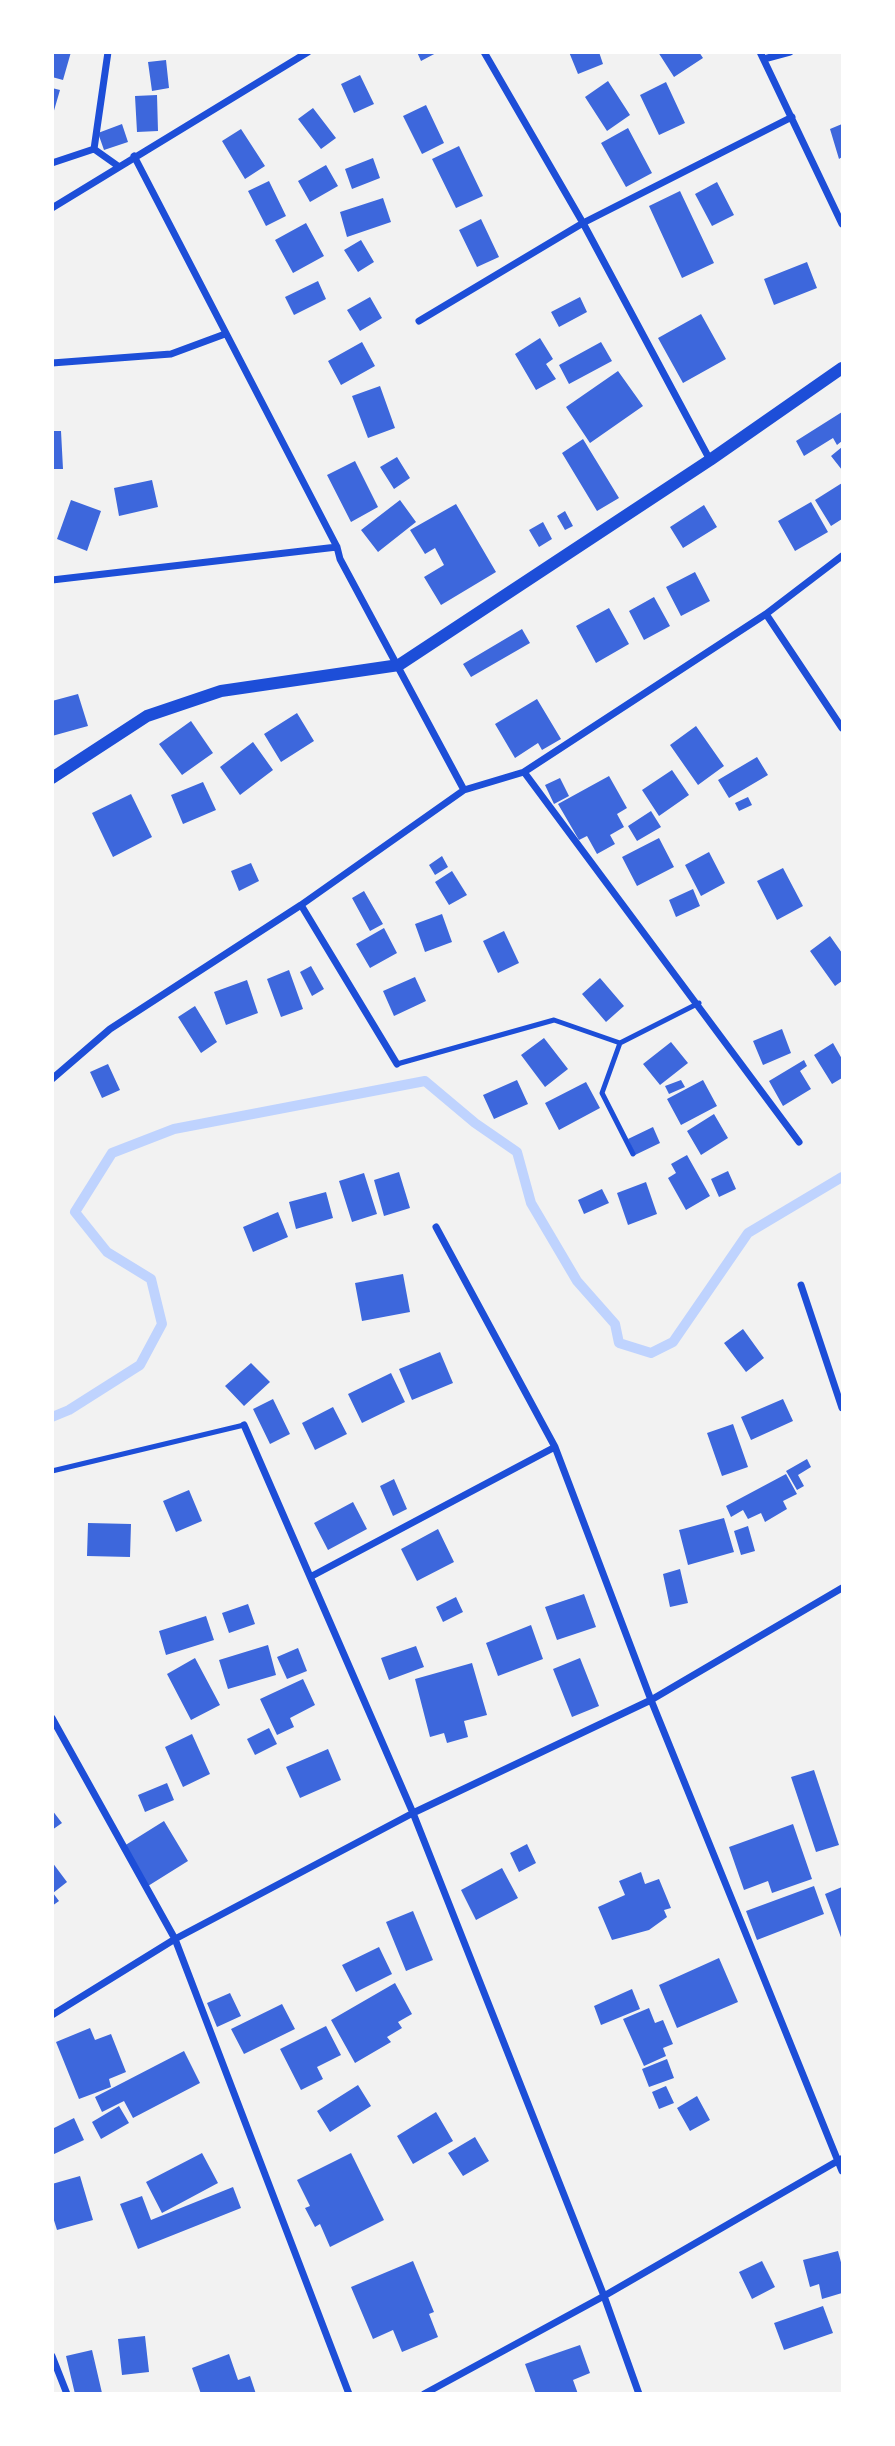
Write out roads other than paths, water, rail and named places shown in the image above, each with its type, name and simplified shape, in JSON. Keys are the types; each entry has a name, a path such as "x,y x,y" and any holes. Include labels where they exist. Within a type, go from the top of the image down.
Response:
{"street":[{"path":"93,149 108,52"},
{"path":"52,208 308,52"},
{"path":"484,52 583,223 710,460"},
{"path":"790,52 762,56 842,224"},
{"path":"419,321 583,223 792,117"},
{"path":"52,163 93,149"},
{"path":"93,149 118,166"},
{"path":"134,156 337,547 340,559 464,790"},
{"path":"52,363 171,354 225,334"},
{"path":"52,778 148,716 221,691 399,665 710,460 842,368"},
{"path":"52,580 337,547"},
{"path":"52,1079 110,1029 301,905 464,790 524,772 766,614 842,556"},
{"path":"766,614 842,728"},
{"path":"524,772 699,1003 799,1142"},
{"path":"301,905 397,1064"},
{"path":"436,1227 555,1447 650,1700 840,2159 842,2171"},
{"path":"801,1285 842,1408"},
{"path":"244,1425 413,1813 604,2296 639,2393"},
{"path":"312,1576 555,1447"},
{"path":"52,2015 175,1939 413,1813 650,1700 842,1588"},
{"path":"52,1718 175,1939 349,2393"},
{"path":"424,2393 604,2296 840,2159"},
{"path":"52,2356 67,2393"}],"lane":[{"path":"633,1154 602,1093 620,1043 699,1003"},
{"path":"397,1064 554,1020 620,1043"},
{"path":"52,1471 244,1425"}],"waterway":[{"path":"52,1417 69,1410 140,1365 162,1324 151,1279 107,1252 75,1212 112,1153 174,1129 425,1081 475,1123 517,1152 531,1203 577,1281 615,1324 619,1343 651,1353 673,1342 748,1233 842,1177"}]}
